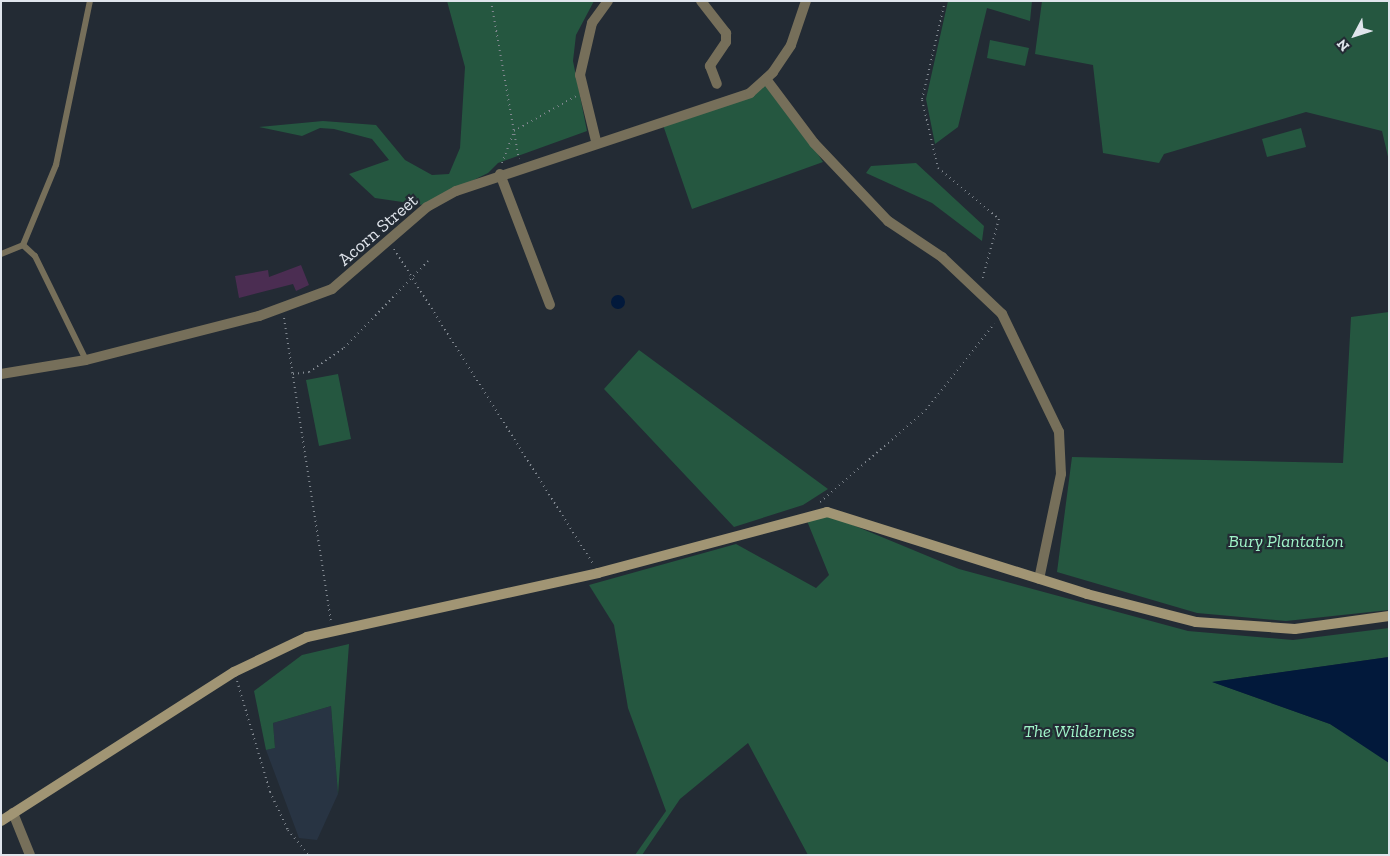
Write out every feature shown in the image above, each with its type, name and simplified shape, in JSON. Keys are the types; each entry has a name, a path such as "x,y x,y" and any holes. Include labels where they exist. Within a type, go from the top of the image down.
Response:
{"main road":[{"path":"1,821 234,672 268,653 333,629 431,612 598,573 826,512 856,518 898,536 1039,579 1196,622 1242,628 1295,629 1389,616"}],"street":[{"path":"596,141 584,91 583,49 592,23 608,1"},
{"path":"701,1 726,33 726,42 710,66 717,84"},
{"name":"Acorn Street","path":"1,374 86,360 283,309 332,289 389,243 427,207 520,166 596,141 713,108 750,93 766,79 791,45 806,1"},
{"path":"766,79 814,143 888,221 979,288 1002,314 1059,432 1061,474 1039,579"},
{"path":"502,173 550,305"},
{"path":"13,813 30,855"}],"lane":[{"path":"1,254 23,245 56,165 90,1"},
{"path":"23,245 34,256 86,360"}],"path":[{"path":"491,1 520,166"},
{"path":"946,1 922,100 938,168 999,219 979,288"},
{"path":"502,173 502,162 514,132 584,91"},
{"path":"389,243 412,276 598,573"},
{"path":"293,374 309,372 344,348 428,261"},
{"path":"283,309 333,629"},
{"path":"808,516 926,410 1002,314"},
{"path":"234,672 270,792 288,830 309,855"}],"shaded area":[{"path":"331,706 338,794 317,840 299,838 266,750 275,748 273,723"}],"green space":[{"path":"447,1 594,1 576,35 573,61 587,131 498,163 488,173 423,205 375,198 349,174 389,160 372,139 334,129 320,128 302,136 259,127 323,121 376,125 405,160 432,175 449,174 460,148 465,67"},
{"path":"948,1 1032,1 1030,21 987,8 958,127 935,144 926,99"},
{"path":"1042,1 1389,1 1389,161 1382,131 1306,112 1164,154 1159,163 1103,153 1093,65 1035,54"},
{"path":"990,40 1029,48 1025,66 987,58"},
{"path":"766,75 823,162 692,209 663,125 745,95"},
{"path":"1301,128 1306,147 1267,157 1262,139"},
{"path":"916,163 984,226 982,241 932,203 866,173 871,166"},
{"name":"Bury Plantation","path":"1389,312 1389,610 1286,621 1197,613 1057,572 1072,457 1343,463 1351,317"},
{"path":"639,350 828,489 803,505 734,527 604,389"},
{"path":"338,374 351,439 319,446 306,380"},
{"name":"The Wilderness","path":"805,516 831,516 959,569 1188,631 1293,640 1389,628 1389,657 1213,682 1330,724 1383,756 1389,763 1389,855 808,855 748,743 680,799 642,855 635,855 666,811 628,708 614,625 589,585 736,544 816,588 829,575"},
{"path":"349,644 338,794 331,706 273,723 275,748 266,750 254,691 302,655"}],"water":[{"path":"618,295 623,297 625,302 623,307 618,309 613,307 611,302 613,297"},
{"path":"1389,657 1389,763 1330,724 1212,682"}],"building":[{"path":"301,265 309,285 296,291 293,284 239,298 235,276 268,270 269,277"}]}
